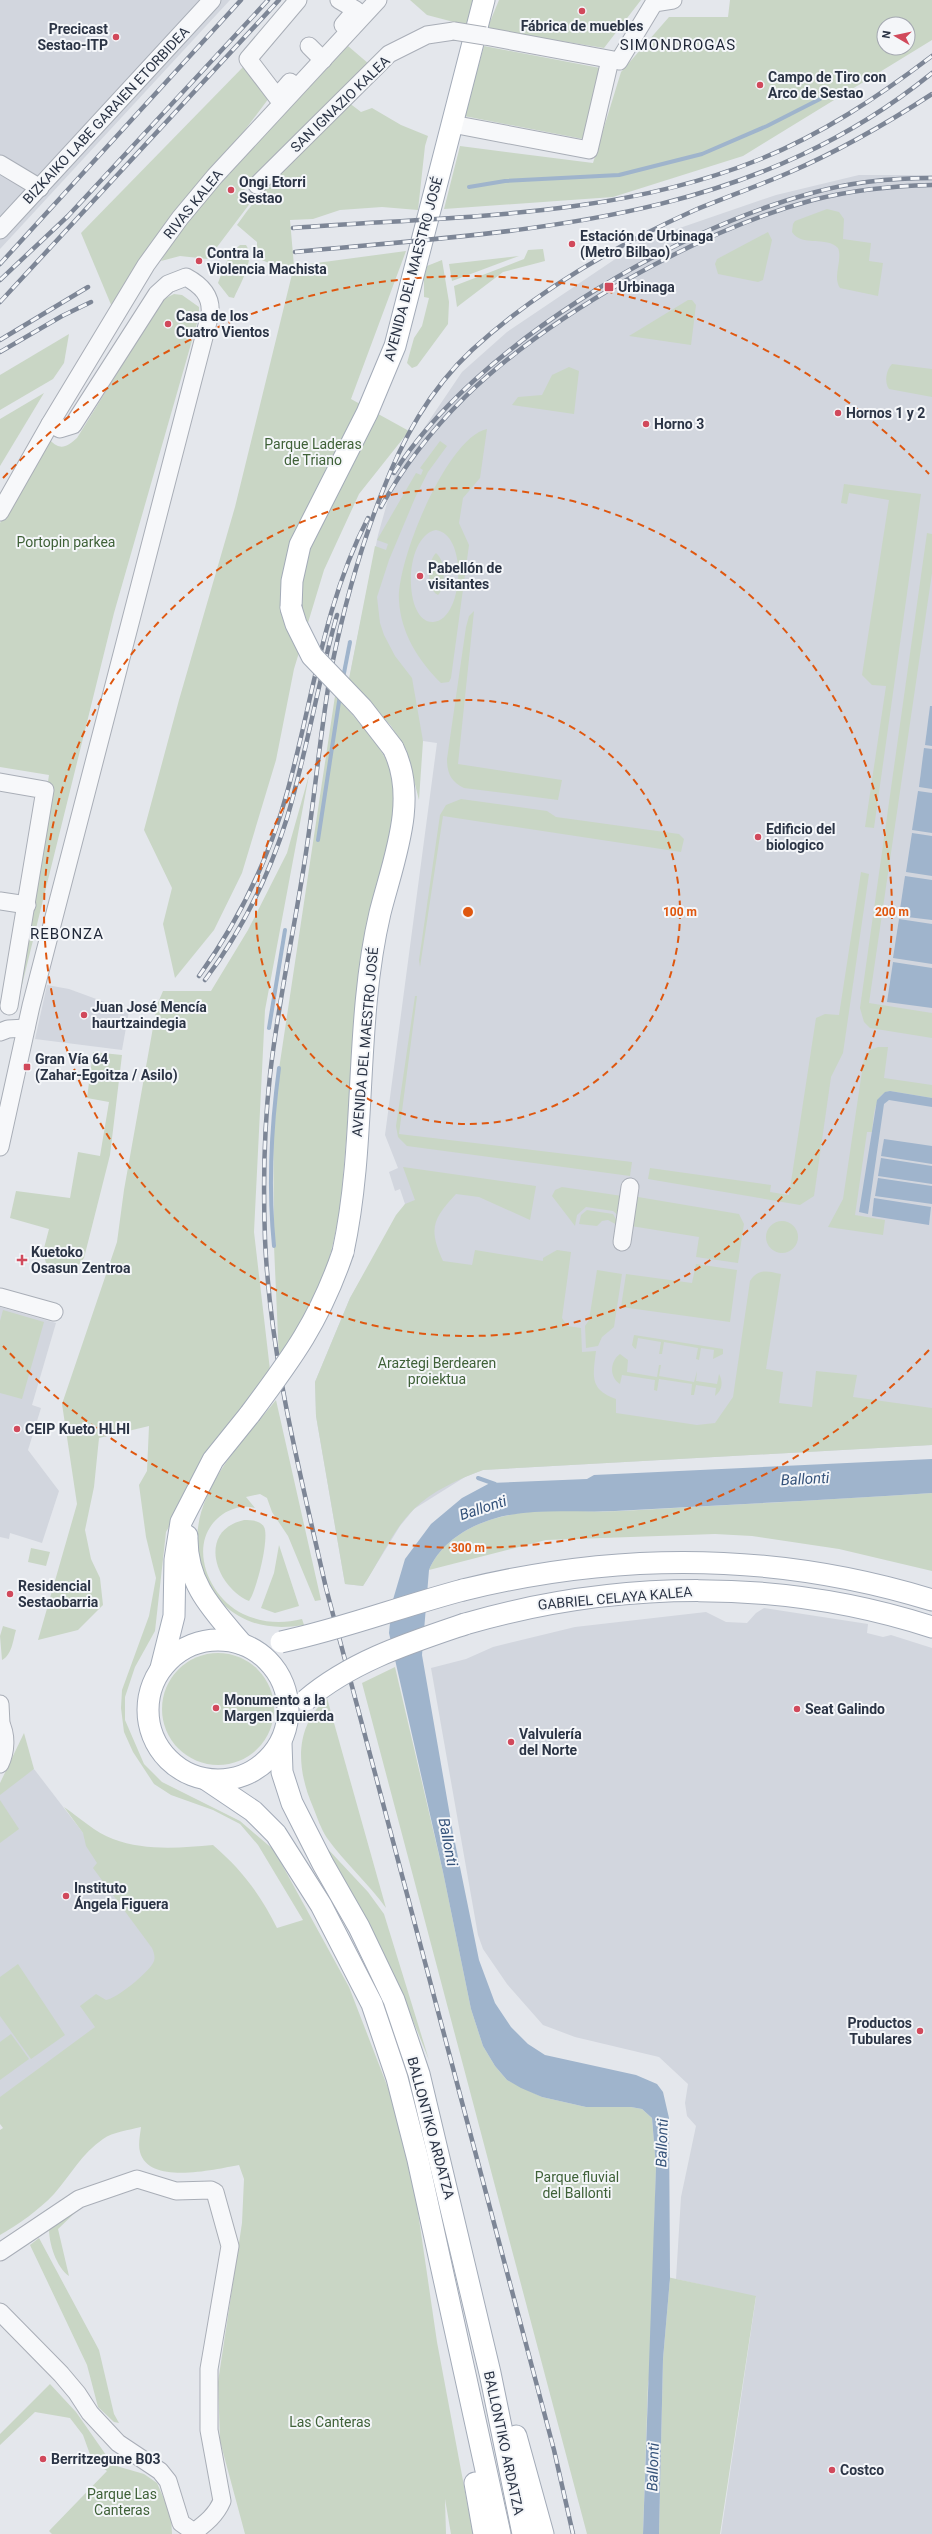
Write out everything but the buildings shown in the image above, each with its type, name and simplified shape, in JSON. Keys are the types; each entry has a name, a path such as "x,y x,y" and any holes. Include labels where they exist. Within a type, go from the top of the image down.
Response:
{"main road":[{"name":"AVENIDA DEL MAESTRO JOSÉ","path":"161,1669 174,1616 175,1560 181,1522 191,1498 213,1460 250,1414 306,1336 332,1284 343,1252 352,1198 364,1027 371,960 401,825 404,799 404,780 400,760 393,748 362,708 312,656 296,624 291,608 292,581 300,545 364,420 395,346 466,64 486,6"},
{"path":"191,1498 187,1551 194,1582 210,1606 247,1646 271,1664 278,1673 286,1690 289,1708 284,1734 267,1761 250,1774 229,1780 207,1780 190,1775 174,1766 162,1753 153,1738 148,1720 148,1703 152,1685 161,1669 177,1653 197,1643 220,1640 247,1646 281,1642 336,1630 411,1604 463,1590 568,1569 620,1564 698,1561 805,1570 867,1582 932,1600"},
{"name":"GABRIEL CELAYA KALEA","path":"284,1734 306,1700 338,1675 372,1658 465,1624 539,1604 632,1593 722,1590 814,1599 863,1608 932,1627"},
{"name":"BALLONTIKO ARDATZA","path":"284,1734 282,1772 292,1803 375,1960 394,2000 419,2074 490,2373 523,2534"},
{"name":"BALLONTIKO ARDATZA","path":"207,1780 253,1811 276,1834 321,1905 372,2004 397,2078 418,2160 500,2534"},
{"path":"462,2365 469,2446 484,2534"},
{"path":"490,2373 504,2393 544,2534"}],"street":[{"name":"BIZKAIKO LABE GARAIEN ETORBIDEA","path":"0,230 212,0"},
{"path":"298,0 248,59 277,97 356,10 339,0"},
{"path":"452,124 589,150 615,61 654,3 673,0"},
{"name":"RIVAS KALEA","path":"0,512 50,424 146,265 180,218 316,53 375,5"},
{"name":"SAN IGNAZIO KALEA","path":"257,185 389,54 427,35 454,31 615,61"},
{"path":"0,164 40,188"},
{"path":"0,1147 26,1028 210,314 211,304 208,296 192,280 168,284 157,294 73,425 60,429 50,424"},
{"path":"0,782 45,790 9,1006"},
{"path":"0,901 27,905"},
{"path":"0,1032 8,1029 26,1028"},
{"path":"622,1242 630,1187"},
{"path":"0,1297 54,1312"},
{"path":"0,1704 1,1723 5,1738 4,1757 0,1764"},
{"path":"0,2312 61,2374 90,2413 118,2443 160,2471 168,2481 181,2523 192,2533 207,2523 219,2509 222,2501 209,2430 209,2369 230,2246 215,2192 211,2190 176,2191 137,2179 80,2199 6,2248"}],"shaded area":[{"path":"0,0 230,0 0,249"},
{"path":"859,175 932,175 932,1445 483,1470 465,1477 414,1509 400,1526 363,1586 345,1584 316,1416 315,1382 350,1298 405,1204 400,1189 395,1191 389,1172 398,1168 385,1135 437,743 423,741 415,725 400,712 349,679 378,535 397,468 462,372 507,332 642,241 776,195"},
{"name":"Juan José Mencía haurtzaindegia","path":"47,985 69,989 129,1011 122,1050 35,1039"},
{"name":"CEIP Kueto HLHI","path":"0,1307 56,1323 32,1405 41,1408 28,1450 59,1491 42,1543 10,1533 9,1539 0,1537"},
{"path":"764,1608 868,1624 867,1633 883,1637 891,1635 932,1648 932,2534 721,2534 756,2297 676,2279 681,2197 696,2126 687,2116 685,2103 688,2084 659,2057 575,2037 543,2025 507,1984 483,1949 478,1935 431,1668 466,1659 493,1647 575,1627 706,1612 726,1622 747,1623 756,1613"},
{"name":"Instituto Ángela Figuera","path":"34,1769 179,1958 0,2106 0,1792"}],"green space":[{"path":"410,0 476,0 469,26 427,15"},
{"path":"499,0 641,0 604,48 487,29"},
{"path":"730,0 932,0 932,40 916,50 916,16 876,16 876,56 906,56 743,156 613,197 444,209 460,146 593,163 621,72 669,17 728,17"},
{"path":"348,46 369,64 240,194 251,202 208,259 180,256 161,261 187,218"},
{"path":"484,46 600,68 583,139 464,116"},
{"path":"245,65 269,98 112,307 81,233"},
{"path":"348,102 361,112 372,108 401,125 428,136 425,146 418,210 382,207 340,210 313,219 290,220 294,266 276,266 257,258 257,242 237,225 275,177 292,159 332,123"},
{"path":"827,209 839,212 844,219 843,239 871,243 869,261 883,263 878,296 840,288 837,279 839,258 838,248 833,244 801,239 796,237 792,232 795,221"},
{"path":"768,232 772,240 763,280 758,282 718,274 715,264 717,259"},
{"path":"240,245 246,245 249,251 249,257 246,272 234,298 229,297 218,283 229,258"},
{"path":"543,249 545,261 503,272 457,307 454,286 524,259 528,250"},
{"name":"Parque Laderas de Triano","path":"406,251 351,399 409,431 359,494 324,570 294,669 276,760 242,873 214,930 175,978 163,924 172,888 144,830 179,700 235,507 294,266"},
{"path":"519,256 452,281 449,264"},
{"path":"442,260 449,302 448,324 417,366 412,368 407,363 414,338 422,326 429,298 424,297 424,277 427,266"},
{"name":"Portopin parkea","path":"174,294 182,295 199,307 199,316 114,613 21,989 17,987 49,775 0,767 0,523 50,440 60,447 70,444 77,438 160,304 166,298"},
{"path":"688,300 692,300 696,305 691,345 629,336"},
{"path":"69,334 64,363 53,379 0,410 0,375"},
{"path":"892,364 932,369 932,397 889,389 887,386 886,376 888,369"},
{"path":"569,367 579,371 574,414 512,405 518,397 542,395 552,375"},
{"path":"44,393 0,466 0,419"},
{"path":"487,429 480,478 463,498 459,523 469,545 451,678 449,682 441,683 425,665 407,635 400,613 400,583 415,532 427,503 456,454 472,437","holes":["436,530 447,535 454,546 457,561 458,578 456,594 451,608 443,618 433,622 423,619 416,609 412,595 411,579 413,562 417,547 425,536"]},
{"path":"440,441 447,446 428,472 415,498 389,560 377,597 380,623 384,635 395,656 412,678 423,741 419,800 406,749 391,726 349,679 375,546 386,550 388,544 377,540 416,473 421,475 423,470 420,468"},
{"path":"844,484 921,494 874,828 865,827 886,686 872,685 862,675 889,500 849,493 847,504 841,503"},
{"path":"927,533 932,534 932,573 869,1003 932,1013 932,1038 870,1028 864,1022 860,1008"},
{"path":"436,553 442,562 444,574 441,591 438,595 431,587 429,575 431,562"},
{"path":"474,611 458,764 562,780 558,800 464,788 453,780 449,773 447,759 466,627 469,616"},
{"path":"335,696 372,736 396,776 395,821 357,1005 341,1202 335,1236 326,1269 317,1293 306,1316 279,1359 274,1246 273,1109"},
{"name":"Las Canteras","path":"309,775 265,1010 254,1232 270,1370 226,1428 166,1532 155,1631 135,1667 125,1697 125,1720 144,1764 162,1782 240,1821 274,1850 349,1987 407,2137 437,2342 473,2534 451,2534 445,2499 446,2534 245,2534 220,2441 218,2382 242,2223 244,2179 239,2165 200,2172 184,2173 156,2169 146,2162 140,2152 139,2143 141,2127 116,2133 103,2139 89,2151 60,2187 42,2206 0,2235 0,2130 3,2128 0,2124 0,2097 95,2027 80,2006 96,1994 106,2000 111,1999 145,1973 153,1963 154,1959 152,1948 93,1868 97,1863 86,1846 83,1833 64,1807 100,1833 125,1843 163,1848 213,1845 242,1873 250,1883 264,1904 277,1928 303,1920 258,1845 240,1824 213,1810 171,1795 154,1784 133,1752 124,1732 121,1708 122,1690 149,1616 156,1578 146,1537 139,1485 147,1471 149,1426 99,1438 94,1487 85,1530 91,1559 100,1578 103,1605 78,1630 38,1640 77,1504 62,1404 117,1242 124,1190 157,1005 163,991 211,991 248,930 287,853"},
{"path":"461,799 547,811 556,817 679,834 684,839 681,852 443,816 420,967 419,960 440,815 446,805"},
{"path":"861,872 869,874 843,1053 831,1077 814,1196 800,1205 648,1179 650,1168 771,1185 770,1192 789,1195 816,1018 825,1014 839,1015"},
{"path":"415,996 417,996 399,1134 632,1162 630,1176 407,1146 398,1137 396,1126"},
{"path":"878,1047 888,1047 884,1078 932,1085 932,1098 890,1091 884,1093 880,1097 875,1107 872,1132 867,1132 855,1215 885,1220 883,1235 828,1227 843,1199 864,1058 870,1050"},
{"path":"93,1052 122,1055 110,1155 84,1258 77,1267 46,1263 43,1252 49,1229 10,1218 16,1191 70,1198 78,1152 100,1156 109,1102 87,1098"},
{"name":"Araztegi Berdearen proiektua","path":"403,1167 536,1186 530,1220 479,1197 456,1194 442,1210 435,1224 434,1232 438,1250 443,1261 472,1265 475,1250 543,1261 543,1258 557,1250 571,1252 562,1318 567,1326 581,1328 582,1352 596,1351 594,1368 595,1381 601,1391 616,1399 616,1413 697,1425 715,1423 733,1397 750,1281 756,1274 768,1271 781,1274 766,1369 783,1372 779,1403 812,1407 816,1371 857,1375 853,1397 932,1408 932,1445 483,1470 446,1486 421,1503 399,1526 363,1586 345,1584 316,1416 315,1382 350,1298 396,1215 405,1204 415,1200"},
{"path":"562,1187 622,1196 619,1216 613,1211 586,1207 577,1215 575,1226 552,1196 555,1190"},
{"path":"638,1197 739,1214 744,1224 738,1263 696,1257 699,1237 631,1226 635,1200"},
{"path":"587,1210 613,1214 618,1223 617,1225 608,1220 602,1221 597,1226 579,1224 581,1215"},
{"path":"779,1221 785,1221 795,1228 798,1237 797,1243 791,1250 785,1253 779,1253 769,1246 766,1240 766,1234 773,1224"},
{"path":"696,1264 737,1270 730,1322 621,1307 626,1274 692,1283"},
{"path":"597,1270 622,1274 614,1327 602,1337 598,1346 586,1348 585,1326 589,1320"},
{"path":"3,1310 44,1322 22,1399 0,1393 0,1321"},
{"path":"634,1335 723,1349 723,1354 713,1359 714,1350 701,1348 699,1360 696,1359 698,1348 664,1342 662,1354 659,1354 661,1342 638,1338 636,1349 632,1345"},
{"path":"620,1354 628,1360 627,1372 657,1377 659,1365 661,1365 659,1376 694,1382 697,1371 696,1381 717,1384 719,1374 722,1382 720,1391 715,1396 716,1388 696,1385 694,1395 691,1395 692,1384 659,1379 657,1391 654,1390 655,1380 622,1375 620,1384 616,1381 612,1369 614,1361"},
{"path":"276,1400 321,1600 315,1601 288,1536 272,1512 267,1498 260,1494 246,1497 255,1508 242,1507 231,1510 223,1514 211,1525 205,1538 203,1553 205,1567 211,1582 219,1595 230,1606 250,1617 265,1621 287,1622 302,1619 304,1625 282,1627 260,1625 251,1622 232,1611 218,1599 211,1590 203,1574 199,1562 197,1538 200,1516 208,1494 219,1474 232,1454"},
{"path":"932,1493 932,1571 839,1549 752,1536 715,1534 546,1540 429,1570 440,1552 455,1538 483,1522 509,1515 540,1511 621,1511"},
{"path":"244,1520 260,1523 264,1527 265,1533 264,1553 255,1587 249,1601 237,1594 228,1584 220,1572 216,1559 216,1547 220,1535 229,1526"},
{"path":"279,1545 299,1606 275,1613 261,1608 274,1573"},
{"path":"31,1548 50,1552 46,1566 28,1562"},
{"path":"3,1626 16,1630 10,1651 2,1660 0,1636"},
{"path":"218,1653 229,1654 239,1658 249,1663 257,1670 264,1678 269,1688 273,1698 273,1720 269,1730 264,1740 257,1748 249,1755 239,1760 229,1764 218,1765 207,1764 197,1760 187,1755 179,1748 172,1740 167,1730 163,1720 162,1709 163,1698 167,1688 172,1678 179,1670 187,1663 197,1658 207,1654"},
{"name":"Parque fluvial del Ballonti","path":"395,1667 443,1872 471,2009 483,2046 495,2066 507,2080 542,2097 586,2107 631,2107 642,2109 652,2118 656,2167 653,2274 756,2296 720,2534 659,2534 663,2359 670,2278 648,2384 643,2534 587,2534 362,1683"},
{"path":"327,1698 386,1908 327,1838 319,1823 304,1779 301,1764 303,1736 308,1722"},
{"path":"24,1733 34,1769 0,1795 0,1783"},
{"path":"0,1800 19,1829 0,1843"},
{"path":"325,1846 368,1892 384,1914 429,2060 382,1951 355,1898"},
{"path":"18,1964 65,2035 31,2059 0,2016 0,1977"},
{"path":"11,2034 29,2059 0,2080 0,2042"},
{"path":"84,2204 58,2229 69,2276 60,2267 54,2254 50,2241 49,2229"},
{"path":"39,2238 99,2350 114,2414 119,2423 114,2422 98,2407 87,2365 30,2245"},
{"name":"Parque Las Canteras","path":"50,2384 76,2412 113,2465 144,2474 157,2483 171,2515 172,2534 52,2534 49,2531 107,2471 92,2460 83,2435 70,2418 35,2412 0,2445 0,2434"}],"water":[{"path":"930,706 932,706 932,746 925,745"},
{"path":"924,748 932,749 932,789 919,787"},
{"path":"918,791 932,793 932,833 912,830"},
{"path":"912,833 932,836 932,876 906,872"},
{"path":"905,876 932,880 932,920 899,916"},
{"path":"899,919 932,924 932,964 893,958"},
{"path":"893,962 932,968 932,1008 887,1002"},
{"path":"890,1091 932,1098 932,1107 889,1100 884,1104 868,1214 859,1212 877,1100 885,1092"},
{"path":"884,1139 932,1146 932,1164 881,1156"},
{"path":"881,1158 932,1166 932,1184 878,1176"},
{"path":"878,1178 932,1186 932,1204 875,1196"},
{"path":"874,1198 931,1207 929,1225 872,1216"},
{"name":"Ballonti","path":"932,1459 932,1493 615,1511 554,1511 508,1515 483,1522 455,1538 440,1552 429,1570 422,1655 453,1833 479,1960 495,2003 511,2027 528,2044 545,2055 636,2075 657,2084 663,2092 669,2118 670,2278 663,2359 659,2534 643,2534 656,2167 652,2118 642,2109 631,2107 586,2107 542,2097 507,2080 495,2066 483,2046 471,2009 443,1872 389,1633 392,1603 405,1559 431,1524 462,1498 490,1483 587,1479 594,1475"}],"waterway":[{"path":"469,187 505,181 619,175 702,154 767,126 820,99"},
{"path":"343,678 350,642"},
{"path":"318,840 340,695"},
{"path":"269,1028 285,930"},
{"path":"274,1246 271,1201 271,1157 279,1068"},
{"path":"478,1478 495,1484"}],"railway":[{"path":"0,264 241,0"},
{"path":"0,280 68,216 268,0"},
{"path":"0,302 279,0"},
{"path":"293,228 528,212 645,194 702,179 758,160 827,127 891,86 932,56"},
{"path":"295,252 464,236 547,226 629,211 708,191 786,162 860,123 932,73"},
{"path":"573,2534 554,2450 326,1588 288,1415 273,1327 268,1283 264,1218 266,1116 277,1021 305,859 327,694 341,625 352,581 381,495 408,435 430,399 457,365 497,328 523,308 578,271 636,238 695,210 788,173 826,156 880,126 932,94"},
{"path":"394,473 429,426 473,381 524,339 580,300 638,265 698,235 757,211 812,193 872,181 932,178"},
{"path":"381,507 419,449 441,422 465,397 499,366 539,336 582,307 628,279 675,254 723,232 769,214 813,200 872,189 932,185"},
{"path":"0,340 88,287"},
{"path":"0,352 62,316 91,302"},
{"path":"199,976 228,932 240,910 263,863 272,839 288,789 321,651 340,583 368,518"},
{"path":"205,980 230,943 253,903 280,840 301,767 337,615"}],"place":[{"name":"Fábrica de muebles","path":"582,11"},
{"name":"Precicast Sestao-ITP","path":"116,37"},
{"name":"Campo de Tiro con Arco de Sestao","path":"760,85"},
{"name":"Ongi Etorri Sestao","path":"231,190"},
{"name":"Estación de Urbinaga (Metro Bilbao)","path":"572,244"},
{"name":"Contra la Violencia Machista","path":"199,261"},
{"name":"Urbinaga","path":"609,287"},
{"name":"Casa de los Cuatro Vientos","path":"168,324"},
{"name":"Hornos 1 y 2","path":"838,413"},
{"name":"Horno 3","path":"646,424"},
{"name":"Pabellón de visitantes","path":"420,576"},
{"name":"Edificio del biologico","path":"758,837"},
{"name":"Juan José Mencía haurtzaindegia","path":"84,1015"},
{"name":"Gran Vía 64 (Zahar-Egoitza / Asilo)","path":"27,1067"},
{"name":"Kuetoko Osasun Zentroa","path":"22,1260"},
{"name":"CEIP Kueto HLHI","path":"17,1429"},
{"name":"Residencial Sestaobarria","path":"10,1594"},
{"name":"Monumento a la Margen Izquierda","path":"216,1708"},
{"name":"Seat Galindo","path":"797,1709"},
{"name":"Valvulería del Norte","path":"511,1742"},
{"name":"Instituto Ángela Figuera","path":"66,1896"},
{"name":"Productos Tubulares","path":"920,2031"},
{"name":"Berritzegune B03","path":"43,2459"},
{"name":"Costco","path":"832,2470"}],"district":[{"name":"SIMONDROGAS","path":"678,45"},
{"name":"REBONZA","path":"67,934"}]}
